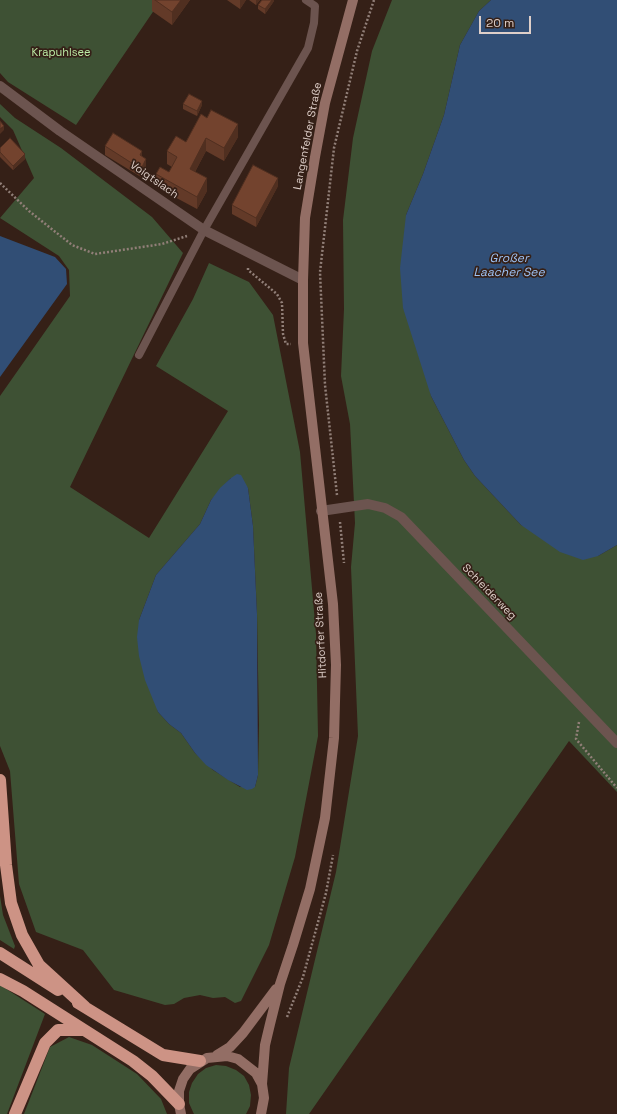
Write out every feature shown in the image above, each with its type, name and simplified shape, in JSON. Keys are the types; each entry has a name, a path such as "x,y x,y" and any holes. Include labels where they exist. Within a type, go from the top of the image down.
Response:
{"highway":[{"path":"0,780 6,865 11,903 22,935 39,965 85,1007"},
{"path":"0,953 163,1055 200,1061"},
{"path":"0,979 23,991 82,1030 133,1061 152,1076 180,1109"},
{"path":"15,1114 44,1043 58,1030 82,1030"}],"street":[{"name":"Langenfelder Straße","path":"303,280 305,218 318,141 325,103 353,0"},
{"name":"Voigtslach","path":"0,86 60,131 204,230 303,280"},
{"name":"Hitdorfer Straße","path":"261,1114 264,1098 262,1084 265,1045 280,984 296,938 310,889 325,818 334,738 336,665 333,604 321,511 303,343 303,280"},
{"name":"Schleiderweg","path":"321,511 339,510 368,504 385,508 401,517 617,743"},
{"name":"Hitdorfer Straße","path":"216,1056 230,1047 243,1033 280,984"},
{"path":"180,1109 179,1091 183,1079 190,1069 200,1061 216,1056 227,1056 238,1059 256,1073 262,1084"}],"lane":[{"path":"139,355 204,230 308,48 315,6 306,0"}],"path":[{"path":"339,510 325,385 320,272 334,148 357,51 374,0"},
{"path":"0,183 29,211 72,245 94,254 162,244 204,230"},
{"path":"243,250 248,270 277,294 282,303 283,334 286,344 323,343"},
{"path":"582,707 576,739 617,788"}],"green space":[{"name":"Krapuhlsee","path":"0,0 161,0 76,125 8,82 0,73"},
{"path":"392,0 491,0 479,11 460,45 444,115 423,174 406,215 431,396 464,460 475,476 521,525 598,556 617,545 617,792 569,741 309,1114 286,1114 289,1068 336,872 358,736 351,567 355,523 350,424 341,376 344,309 343,220 353,138 372,51"},
{"path":"0,104 15,118 61,148 152,217 183,253 70,487 149,538 228,411 156,366 193,299 209,263 249,282 273,315 300,452 316,634 318,736 295,857 269,945 241,1001 235,1003 225,997 213,998 200,995 184,998 174,1004 165,1005 114,990 83,950 36,932 19,884 10,771 0,746 0,396 70,296 69,270 59,256 0,218 34,178 13,130 0,117","holes":["231,478 248,488 253,526 257,614 259,725 258,775 255,787 240,787 213,770 195,753 181,733 169,724 158,712 139,620 156,575 200,524 211,500"]},
{"path":"0,896 3,915 15,946 14,949 0,940"},
{"path":"0,985 45,1014 7,1114 0,1114"},
{"path":"69,1037 92,1045 137,1074 161,1099 167,1114 24,1114 50,1047"},
{"path":"216,1065 226,1066 236,1070 244,1076 249,1085 251,1095 250,1106 246,1114 194,1114 189,1103 189,1092 192,1083 198,1074 206,1068"}],"water":[{"name":"Großer Laacher See","path":"491,0 617,0 617,545 598,556 583,560 560,552 521,525 475,476 464,460 431,396 403,308 400,268 406,215 423,174 444,115 460,45 479,11"},
{"path":"0,236 55,257 66,269 67,284 0,377"},
{"path":"237,474 241,475 248,488 253,526 257,614 258,775 255,787 247,790 228,780 206,765 195,753 181,733 169,724 158,712 145,680 139,656 137,637 139,620 156,575 200,524 211,500 220,488"}],"building":[{"path":"155,0 181,0 172,12"},
{"path":"262,0 272,0 265,9 258,5"},
{"path":"189,94 202,101 197,111 183,104"},
{"path":"211,110 238,124 224,148 206,138 190,169 207,178 197,197 156,174 160,167 169,172 177,157 167,151 176,136 186,142 201,114 207,118"},
{"path":"0,121 4,126 0,129"},
{"path":"113,133 142,151 140,155 146,159 141,169 105,146"},
{"path":"10,138 25,154 13,166 0,152 0,148"},
{"path":"253,165 278,178 256,218 232,205"}]}
